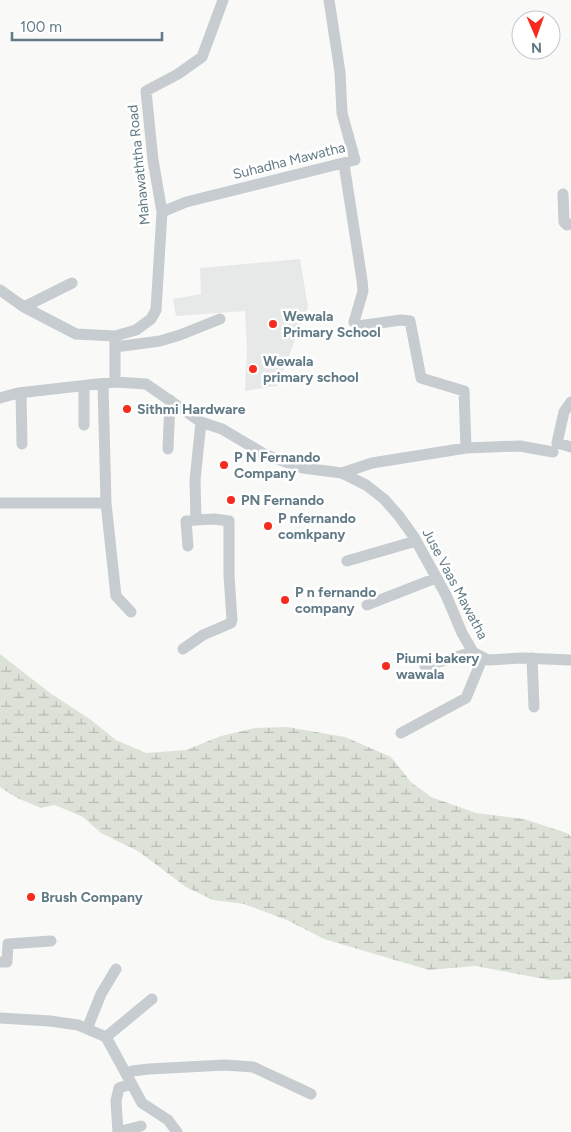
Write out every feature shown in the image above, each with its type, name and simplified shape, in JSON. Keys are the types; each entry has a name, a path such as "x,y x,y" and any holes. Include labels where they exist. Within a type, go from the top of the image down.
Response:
{"street":[{"name":"Mahawaththa Road","path":"115,341 136,330 151,319 156,310 162,212 153,160 146,91 178,74 202,57 223,0"},
{"name":"Suhadha Mawatha","path":"162,212 186,202 355,160 342,113 340,72 329,0"},
{"path":"344,164 363,291 354,322 358,326 401,320 410,322 421,378 464,391 466,448"},
{"path":"563,194 564,222 567,225 571,224"},
{"path":"24,307 72,284"},
{"path":"0,290 24,307 76,334 115,341 160,341 220,319"},
{"path":"115,341 115,382"},
{"name":"Juse Vaas Mawatha","path":"0,398 21,393 115,382 146,384 201,422 222,429 266,455 303,468 342,473 366,485 384,499 399,516 416,541 446,595 462,634 478,655 488,660 532,658 571,660"},
{"path":"103,384 106,503 116,596 131,612"},
{"path":"84,386 84,425"},
{"path":"21,393 22,444"},
{"path":"168,449 170,400"},
{"path":"571,402 564,412 558,443 571,447"},
{"path":"196,520 195,480 201,422"},
{"path":"342,473 372,463 466,448 520,446 553,452"},
{"path":"0,503 106,503"},
{"path":"183,649 198,638 231,623 229,521 186,521 188,546"},
{"path":"347,561 416,541"},
{"path":"367,605 436,578"},
{"path":"402,733 466,698 478,655 425,666"},
{"path":"532,658 534,707"},
{"path":"0,962 7,962 8,944 51,941"},
{"path":"87,1029 101,994 116,969"},
{"path":"106,1036 152,999"},
{"path":"0,1018 50,1020 78,1025 106,1036 142,1103 168,1120 177,1132"},
{"path":"141,1126 118,1132 116,1101 119,1088 129,1080 132,1071 225,1065 253,1067 311,1094"}],"shaded area":[{"name":"Wewala Primary School","path":"300,259 308,307 277,386 245,391 247,350 245,311 176,316 173,299 201,294 200,268"}],"green space":[{"path":"0,654 50,693 91,720 116,740 146,753 186,750 221,736 255,728 287,727 345,737 391,757 411,782 431,797 476,813 524,819 567,833 571,837 571,979 550,980 475,966 429,970 324,939 287,920 244,904 213,900 186,887 138,851 101,833 83,817 55,805 41,808 17,798 0,787"}],"place":[{"name":"Wewala Primary School","path":"273,324"},
{"name":"Wewala primary school","path":"253,369"},
{"name":"Sithmi Hardware","path":"127,409"},
{"name":"P N Fernando Company","path":"224,465"},
{"name":"PN Fernando","path":"231,500"},
{"name":"P nfernando comkpany","path":"268,526"},
{"name":"P n fernando company","path":"285,600"},
{"name":"Piumi bakery wawala","path":"386,666"},
{"name":"Brush Company","path":"31,897"}]}
